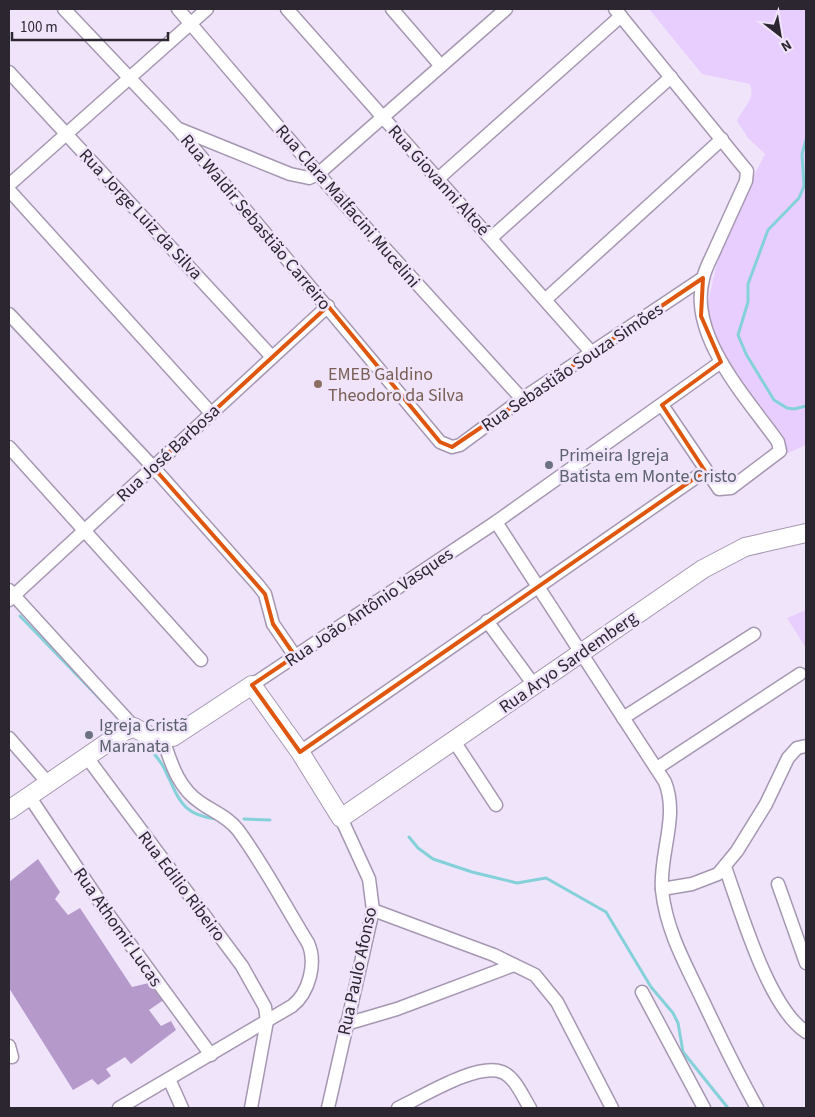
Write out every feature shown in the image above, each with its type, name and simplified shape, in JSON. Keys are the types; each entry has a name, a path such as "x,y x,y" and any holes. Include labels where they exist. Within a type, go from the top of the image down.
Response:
{"street":[{"name":"Rua Waldir Sebastião Carreiro","path":"64,9 177,128 440,442"},
{"name":"Rua Clara Malfacini Mucelini","path":"178,9 318,174 522,399"},
{"path":"9,185 207,9"},
{"name":"Rua Giovanni Altoé","path":"287,9 382,118 492,238 591,352"},
{"path":"392,9 441,66"},
{"path":"177,128 295,176 309,178 318,174 506,9"},
{"path":"438,178 618,12 745,166 747,171 746,181 703,278 700,300 701,316 709,339 721,362 778,442 780,451 731,488 719,489 662,405"},
{"name":"Rua Jorge Luiz da Silva","path":"9,72 272,358"},
{"path":"492,238 671,77"},
{"path":"546,299 722,138"},
{"path":"9,190 211,413"},
{"name":"Rua Sebastião Souza Simões","path":"440,442 452,447 460,445 522,399 703,278"},
{"name":"Rua José Barbosa","path":"10,595 84,530 328,306"},
{"path":"9,314 153,467 258,584 265,594 274,624 294,656"},
{"name":"Rua João Antônio Vasques","path":"163,739 181,732 496,522 721,362"},
{"path":"9,447 201,660"},
{"path":"300,752 705,471"},
{"path":"496,522 657,768 669,792 671,808 662,888 668,919 680,954 757,1108"},
{"name":"Rua Aryo Sardemberg","path":"341,818 582,651 728,554 765,541 806,533"},
{"path":"10,595 134,726 148,737 163,739 178,779 199,802 232,822 313,954 313,962 297,1002 211,1055 119,1108"},
{"path":"488,621 534,685"},
{"path":"623,718 754,634"},
{"path":"657,768 800,674"},
{"name":"Rua Paulo Afonso","path":"252,685 300,752 341,818 369,879 372,893 373,910 328,1108"},
{"path":"9,810 107,740 134,726"},
{"path":"9,738 48,783"},
{"path":"454,741 496,805"},
{"path":"662,888 707,880 725,867 766,804 788,758 797,748 806,746"},
{"name":"Rua Edilio Ribeiro","path":"86,756 242,966 265,1008 268,1021"},
{"name":"Rua Athomir Lucas","path":"28,796 108,914 211,1055"},
{"path":"725,867 749,933 780,1006 791,1020 806,1032"},
{"path":"778,884 806,962"},
{"path":"373,910 514,964 535,975 557,1002 612,1108"},
{"path":"346,1024 397,1009 514,964"},
{"path":"642,992 704,1108"},
{"path":"250,1108 268,1021"},
{"path":"398,1108 471,1074 490,1069 504,1072 512,1080 530,1108"},
{"path":"169,1079 182,1108"}],"highlighted area":[{"path":"703,278 701,316 721,362 662,405 705,471 300,752 252,685 295,656 273,624 265,594 153,467 328,306 440,442 452,447"}],"shaded area":[{"path":"649,9 806,9 806,445 788,453 729,370 705,315 724,233 765,154 748,138 737,121 750,99 750,84 702,74"},
{"path":"806,610 806,648 787,618"},
{"path":"38,859 60,892 55,899 68,915 80,908 132,987 153,982 165,999 149,1010 161,1026 171,1021 176,1030 131,1064 125,1057 106,1069 111,1076 98,1085 92,1079 73,1090 9,988 9,882"}],"waterway":[{"path":"806,140 802,154 804,186 799,198 768,230 748,284 748,302 738,335 746,354 774,400 787,408 794,409 806,406"},
{"path":"20,616 103,702"},
{"path":"148,746 162,765 182,803 195,814 217,819"},
{"path":"244,819 270,820"},
{"path":"409,837 418,848 433,859 472,872 517,883 546,878 606,912 651,987 673,1013 678,1023 683,1052 728,1108"}],"place":[{"name":"EMEB Galdino Theodoro da Silva","path":"318,384"},
{"name":"Primeira Igreja Batista em Monte Cristo","path":"549,465"},
{"name":"Igreja Cristã Maranata","path":"89,735"}]}
